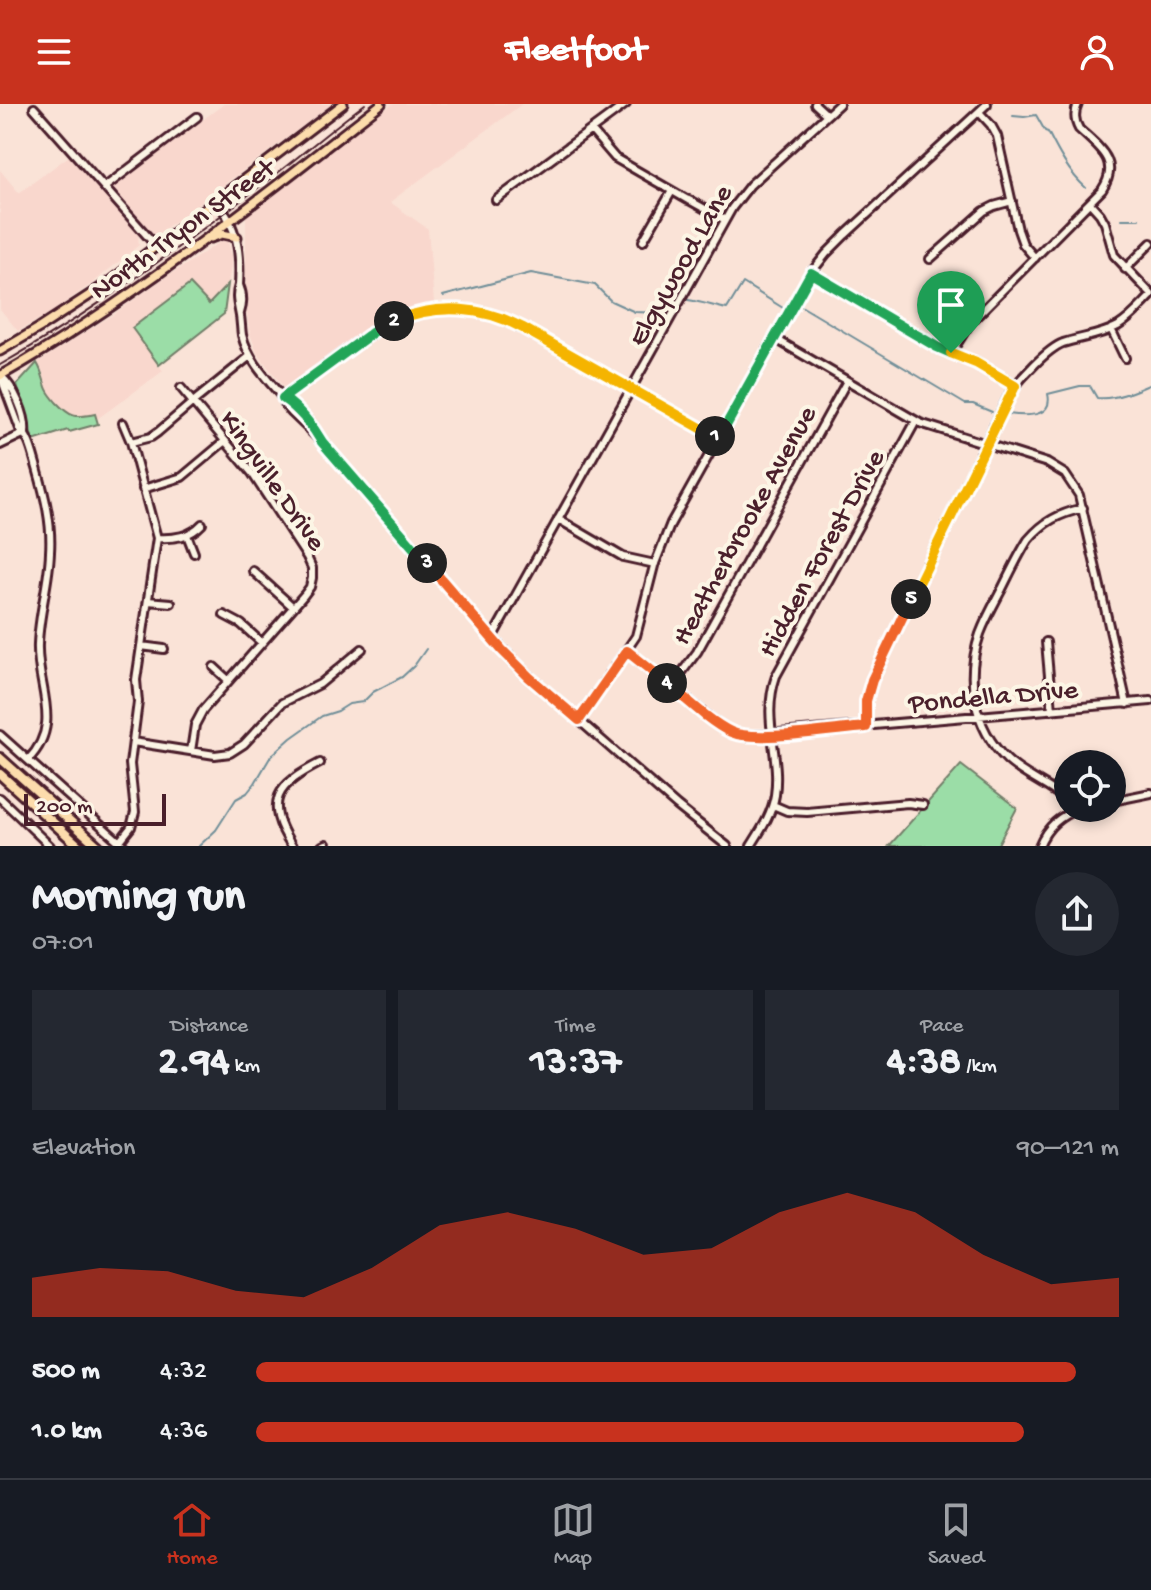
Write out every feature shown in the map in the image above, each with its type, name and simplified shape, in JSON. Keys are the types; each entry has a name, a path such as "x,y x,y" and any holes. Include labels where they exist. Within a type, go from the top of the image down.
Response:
{"highway":[{"path":"0,758 98,846"},
{"path":"0,774 79,846"}],"main road":[{"name":"North Tryon Street","path":"0,351 80,302 157,247 343,104"},
{"name":"North Tryon Street","path":"0,375 109,309 381,104"},
{"path":"201,242 222,234 237,237"}],"street":[{"path":"496,200 626,104"},
{"path":"815,104 827,115"},
{"name":"Elgywood Lane","path":"492,638 736,201 839,104"},
{"path":"579,720 639,629 655,564 671,523 811,273 845,235 987,104"},
{"path":"951,353 970,323 1107,183 1109,164 1102,150 1076,124 1078,104"},
{"path":"34,108 157,247"},
{"path":"979,112 997,136 1023,244 1035,258"},
{"path":"105,187 197,117"},
{"path":"591,130 615,158 725,220"},
{"path":"643,241 672,191"},
{"path":"217,200 237,237 242,333 250,356 283,398 524,672 727,846"},
{"path":"930,259 980,213 1012,201"},
{"path":"866,727 866,701 872,680 1015,386 1056,347 1111,329 1128,319 1151,295 1114,255 1102,217 1090,203"},
{"path":"1125,269 1151,243"},
{"path":"811,273 937,347 976,363 1015,386"},
{"path":"283,398 384,325 404,316 451,309 485,313 510,322 719,438"},
{"path":"1111,329 1125,358"},
{"path":"774,338 916,421 1054,467 1065,474 1075,487 1083,508 1127,704"},
{"path":"131,442 155,435 250,356"},
{"path":"0,375 20,429 25,433 48,509 50,556 38,644 47,720 43,741 28,760"},
{"name":"Heatherbrooke Avenue","path":"671,687 697,652 847,381"},
{"name":"Kingville Drive","path":"181,388 252,473 310,563 313,573 310,587 198,717 191,751"},
{"name":"Hidden Forest Drive","path":"751,846 773,805 776,784 769,713 771,694 781,665 916,421"},
{"path":"0,735 122,844 135,812 130,768 138,702 136,680 157,538 123,423"},
{"path":"0,445 25,433"},
{"path":"143,489 182,477 225,441"},
{"path":"1054,791 1008,761 994,744 979,717 973,688 973,663 986,620 1023,548 1037,529 1055,517 1083,508"},
{"path":"558,519 623,557 655,564"},
{"path":"157,538 187,535 202,524"},
{"path":"187,535 194,553"},
{"path":"253,571 293,607"},
{"path":"148,601 171,603"},
{"path":"224,615 241,624 262,643"},
{"path":"1046,642 1052,710"},
{"path":"141,646 164,649"},
{"path":"133,742 220,755 238,749 282,703 320,684 362,649"},
{"name":"Pondella Drive","path":"627,651 720,726 746,736 1151,701"},
{"path":"214,667 228,680"},
{"path":"292,846 278,820 276,808 279,796 294,777 320,763"},
{"path":"1126,798 1151,793"},
{"path":"0,798 50,846"},
{"path":"773,805 797,812 908,803 923,805"},
{"path":"1039,846 1046,830 1057,822"}],"shaded area":[{"path":"224,104 332,104 155,236 112,187"},
{"path":"393,104 522,104 390,202 428,229 434,303 403,310 376,322 285,389 257,353 251,336 246,310 246,217"},
{"path":"69,156 138,235 139,245 90,285 18,331 0,309 0,170 19,193"},
{"path":"223,240 228,241 232,259 228,284 209,305 190,284 133,328 163,371 97,419 95,414 80,417 65,412 48,393 37,363"}],"green space":[{"path":"190,284 209,304 228,284 224,314 159,365 132,328"},
{"path":"37,363 48,391 61,407 74,416 95,414 98,424 33,441 17,385"},
{"path":"961,765 1017,808 997,846 889,846"}],"waterway":[{"path":"1013,116 1036,115 1069,169 1086,188"},
{"path":"1122,219 1139,219"},
{"path":"443,296 531,273 595,285 611,301 635,312 661,313"},
{"path":"688,300 727,309 743,283 783,308"},
{"path":"801,306 965,404 992,412"},
{"path":"1008,414 1042,412 1049,402 1048,394 1080,386 1090,386 1097,398 1111,398 1151,384"},
{"path":"199,846 216,830 236,799 247,793 271,756 291,738 322,716 349,704 363,702 373,692 402,677 426,649"}],"tram line":[{"path":"0,365 102,301 167,255 365,104"}],"route":[{"path":"811,273 951,353 976,363 1015,386 872,680 866,701 866,727 760,736 740,735 724,728 627,651 579,720 502,650 283,398 384,325 429,310 465,310 485,313 517,325 719,438 811,273"}]}
